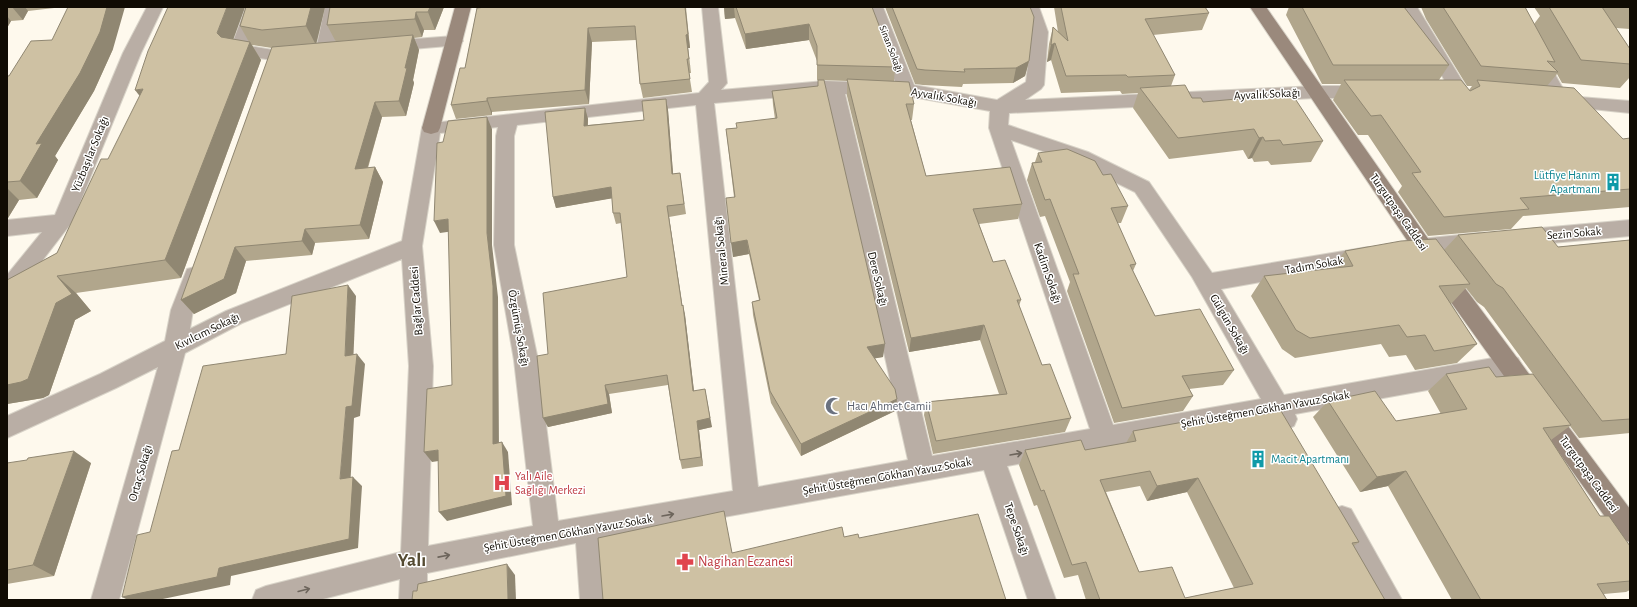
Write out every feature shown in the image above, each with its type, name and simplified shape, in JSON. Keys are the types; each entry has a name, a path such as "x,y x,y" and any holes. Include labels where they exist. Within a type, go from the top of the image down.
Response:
{"street":[{"name":"Yüzbaşılar Sokağı","path":"7,290 62,222 132,53 155,7"},
{"path":"254,7 239,50 270,63 333,50 333,7"},
{"name":"Bağlar Caddesi","path":"413,600 421,366 412,246 431,128 463,7"},
{"path":"704,98 718,83 710,7"},
{"name":"Sinan Sokağı","path":"875,7 907,90"},
{"path":"999,117 1035,85 1040,32 1031,7"},
{"name":"Turgutpaşa Caddesi","path":"1258,7 1422,246 1630,530"},
{"path":"1409,7 1459,92"},
{"path":"1510,7 1561,101"},
{"path":"371,47 454,41"},
{"name":"Ayvalık Sokağı","path":"431,128 704,98 834,87 907,90 999,117 1316,92 1388,92"},
{"name":"Dere Sokağı","path":"834,87 923,470"},
{"name":"Mineral Sokağı","path":"704,98 747,501"},
{"path":"1538,99 1630,107"},
{"name":"Gülgün Sokağı","path":"999,117 1142,187 1206,283 1296,438"},
{"name":"Kadim Sokağı","path":"999,117 1105,438"},
{"name":"Özgümüş Sokağı","path":"509,120 505,136 504,245 526,360 547,536"},
{"path":"7,228 62,222"},
{"name":"Sezin Sokak","path":"1422,246 1630,228"},
{"name":"Kıvılcım Sokağı","path":"7,427 108,381 234,317 412,246"},
{"name":"Tadım Sokak","path":"1206,283 1422,246"},
{"name":"Ortaç Sokağı","path":"105,600 175,347 182,310 201,258"},
{"name":"Şehit Üsteğmen Gökhan Yavuz Sokak","path":"266,600 415,562 547,536 1510,365"},
{"name":"Tepe Sokağı","path":"992,458 1042,600"},
{"path":"1334,503 1388,600"},
{"path":"588,529 594,600"}],"building":[{"path":"68,7 107,7 100,32 80,73 36,144 42,143 20,181 7,182 7,76 9,76 31,41 52,40"},
{"path":"168,7 227,7 217,33 221,37 250,42 165,260 57,276 72,294 56,303 28,379 7,385 7,280 57,253 101,159 108,159 143,89 135,90 148,51"},
{"path":"246,7 311,7 306,26 262,30 240,26"},
{"path":"330,7 430,7 428,12 416,12 415,19 327,25"},
{"path":"685,7 689,59 687,59 690,79 640,84 635,26 588,28 585,90 487,98 487,101 451,105 460,68 465,68 477,8"},
{"path":"736,7 872,7 895,67 817,65 817,46 809,24 745,34"},
{"path":"892,7 1030,7 1034,17 1029,61 1016,68 964,69 965,72 917,69"},
{"path":"1061,7 1205,7 1209,13 1145,19 1175,75 1128,77 1126,75 1066,76 1055,43 1051,45 1053,27 1068,41"},
{"path":"1302,7 1404,7 1449,65 1333,65"},
{"path":"1443,7 1525,7 1555,62 1547,61 1558,72 1481,66"},
{"path":"1549,7 1602,7 1630,49 1630,64 1581,60"},
{"path":"413,35 399,101 375,102 355,169 375,167 360,225 305,229 302,241 235,247 224,279 181,300 272,47"},
{"path":"847,79 909,82 914,104 906,104 926,176 1010,167 1022,204 973,209 993,262 1005,260 1021,300 1017,300 1042,365 1050,364 1071,418 936,441 926,402 1007,394 984,325 911,338"},
{"path":"818,80 824,80 885,344 867,347 895,389 897,399 801,444 770,391 752,302 760,300 747,240 731,243 726,198 735,197 726,129 737,128 736,123 777,118 772,91 818,86"},
{"path":"1344,80 1461,80 1470,91 1480,86 1477,80 1574,88 1623,139 1630,138 1630,189 1520,198 1529,209 1444,217 1412,173 1421,172 1381,115 1371,116"},
{"path":"1185,85 1192,98 1201,98 1203,102 1292,94 1323,141 1283,145 1280,140 1265,141 1263,137 1259,138 1254,129 1178,138 1140,88"},
{"path":"666,99 672,174 680,173 684,204 667,206 682,306 683,305 693,391 705,389 710,418 697,421 701,457 680,460 667,375 605,385 608,404 543,418 537,356 548,354 543,293 627,277 620,213 613,213 611,187 553,197 545,112 585,108 584,126 644,120 642,101"},
{"path":"487,117 487,233 493,286 493,444 502,442 506,496 439,512 438,450 424,452 427,389 452,385 448,219 434,221 437,143 443,142 448,121"},
{"path":"1067,149 1095,161 1103,175 1111,174 1128,206 1111,208 1136,264 1130,265 1155,316 1200,309 1234,370 1182,376 1193,396 1122,408 1073,274 1079,274 1050,199 1045,200 1032,163 1042,162 1038,153"},
{"path":"1542,227 1558,247 1630,240 1630,419 1602,421 1503,288 1496,284 1458,235"},
{"path":"1436,239 1470,284 1439,286 1477,344 1434,351 1425,335 1407,337 1399,325 1310,338 1296,330 1264,276 1353,266 1345,251 1401,241"},
{"path":"348,285 345,356 357,354 352,406 346,407 340,479 353,477 349,539 219,568 217,577 122,597 137,535 150,532 172,451 179,450 203,366 286,354 292,296"},
{"path":"1489,367 1496,377 1533,374 1571,425 1543,428 1600,516 1609,516 1630,546 1630,581 1597,584 1607,600 1481,600 1406,471 1377,477 1328,401 1375,391 1396,421 1467,409 1446,374"},
{"path":"1281,411 1359,542 1352,543 1385,600 1100,600 1086,562 1072,565 1044,490 1041,491 1025,450 1081,440 1085,450 1136,441 1133,431 1206,418 1208,422","holes":["1150,471 1157,486 1198,478 1253,584 1185,598 1172,567 1139,572 1100,480"]},
{"path":"74,451 33,565 7,570 7,463 27,460 28,458"},
{"path":"724,511 732,553 842,527 844,537 858,534 859,538 978,514 1006,600 603,600 598,538"},
{"path":"507,564 508,600 412,600 413,591 417,591 418,584"}],"place":[{"name":"Lütfiye Hanım Apartmanı","path":"1613,182"},
{"name":"Hacı Ahmet Camii","path":"834,406"},
{"name":"Macit Apartmanı","path":"1258,459"},
{"name":"Yalı Aile Sağlığı Merkezi","path":"502,483"},
{"name":"Nagihan Eczanesi","path":"685,562"}],"district":[{"name":"Yalı","path":"412,560"}]}
